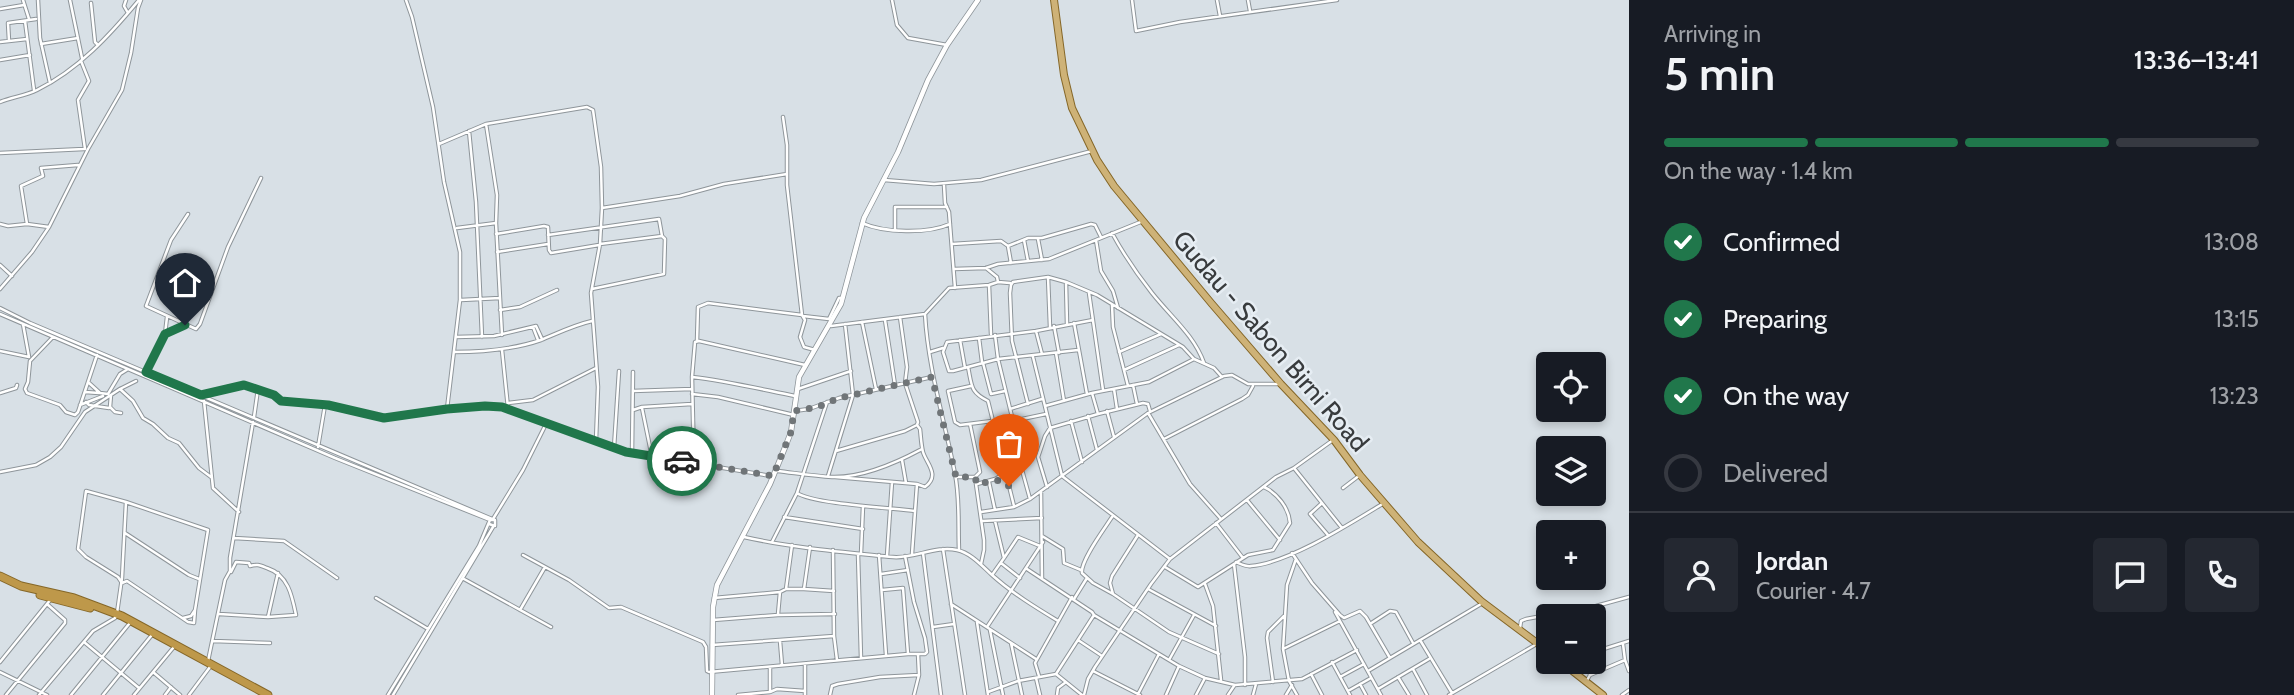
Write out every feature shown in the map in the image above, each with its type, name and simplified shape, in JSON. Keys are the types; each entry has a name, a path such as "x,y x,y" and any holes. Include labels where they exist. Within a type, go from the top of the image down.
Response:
{"highway":[{"path":"0,576 21,586 65,596 116,615 268,695"},
{"path":"0,582 50,601 116,615 173,648 209,664"},
{"path":"237,679 260,695"}],"main road":[{"name":"Gudau - Sabon Birni Road","path":"1054,0 1072,108 1092,151 1114,186 1281,384 1334,439 1360,475 1430,554 1483,602 1536,642"},
{"path":"1581,674 1603,695"}],"street":[{"path":"38,0 37,19 50,83"},
{"path":"70,0 81,61 89,81 78,100 87,149"},
{"path":"126,0 124,6 128,13"},
{"path":"0,102 34,92 81,61 140,0"},
{"path":"0,289 49,227 87,149 122,90 140,0"},
{"path":"406,0 416,36 460,252 460,300 447,409"},
{"path":"892,0 897,25 908,38 947,45"},
{"path":"712,695 712,620 714,598 720,579 774,474 791,432 799,377 843,299 862,223 928,80 947,45 978,0"},
{"path":"1132,0 1136,31 1250,11 1337,0"},
{"path":"1217,0 1220,16"},
{"path":"1248,0 1250,11"},
{"path":"0,9 23,2 26,6 34,92"},
{"path":"90,2 95,42 98,46"},
{"path":"9,41 8,23 37,19"},
{"path":"0,42 27,38"},
{"path":"41,44 78,38"},
{"path":"0,60 30,55"},
{"path":"439,144 486,124 590,107 593,110 601,167 602,208 592,289 598,387 596,441"},
{"path":"783,117 804,320 800,337 804,347 815,351"},
{"path":"486,124 497,195 496,234 502,335"},
{"path":"469,131 478,226 482,337"},
{"path":"0,153 87,149"},
{"path":"884,180 944,183 990,178 1092,151"},
{"path":"27,224 21,186 43,176 41,168 80,165"},
{"path":"602,208 680,196 724,184 787,174"},
{"path":"188,214 171,240 146,307 196,329 232,237 261,178"},
{"path":"944,183 955,288"},
{"path":"895,230 895,206 947,207"},
{"path":"548,235 658,218 665,239 664,274 592,289"},
{"path":"954,269 986,268 1049,259 1143,221"},
{"path":"456,229 496,223"},
{"path":"862,223 877,229 895,230 939,229 950,224"},
{"path":"0,225 27,224 49,227"},
{"path":"1008,246 1031,237 1038,238 1091,224 1101,238"},
{"path":"496,234 548,227 549,252 552,253 662,236"},
{"path":"1112,233 1125,257 1145,284 1198,346 1204,363"},
{"path":"1038,238 1042,260"},
{"path":"1024,240 1028,261"},
{"path":"1096,240 1101,271 1113,291 1118,308"},
{"path":"952,244 1000,241 1008,246 1011,263"},
{"path":"497,252 548,244"},
{"path":"0,265 12,276"},
{"path":"986,268 997,277 998,282"},
{"path":"830,326 925,314 946,290 1048,277 1089,292 1153,327 1183,347 1194,359 1218,371 1222,377"},
{"path":"1048,277 1052,327 1064,401"},
{"path":"1066,282 1067,324"},
{"path":"1012,283 1015,358 1028,404"},
{"path":"989,285 993,335 1030,499"},
{"path":"500,310 520,307 557,290"},
{"path":"1089,292 1103,390"},
{"path":"460,300 500,298"},
{"path":"694,463 692,377 698,307 708,303 829,319 839,298 843,299"},
{"path":"1112,305 1113,327 1128,386"},
{"path":"0,308 492,522"},
{"path":"0,314 204,401 253,419"},
{"path":"925,314 932,377 956,477 959,550"},
{"path":"146,372 165,334 167,317"},
{"path":"201,395 244,385 274,395 281,401 325,405 384,418 447,409 485,406 508,408 614,448 652,457 774,474 828,476 925,487 932,480 930,465 922,449 920,429 905,383 907,367 900,317"},
{"path":"885,320 895,385"},
{"path":"928,353 943,348 947,342 1036,331 1093,320"},
{"path":"454,352 502,350 593,321"},
{"path":"862,322 876,389"},
{"path":"1074,323 1087,394"},
{"path":"23,324 31,357 25,387 27,393 60,405 71,414 75,415 80,405 96,355"},
{"path":"828,476 853,395 845,324"},
{"path":"165,334 185,325"},
{"path":"456,338 502,335 533,327 540,340"},
{"path":"1036,331 1042,354"},
{"path":"1118,352 1160,334"},
{"path":"31,357 53,337"},
{"path":"979,338 982,363 991,394 1005,391"},
{"path":"960,340 971,386 977,395 988,401 1014,507"},
{"path":"697,341 805,365"},
{"path":"1123,370 1179,345"},
{"path":"943,348 949,370 998,359 1079,350"},
{"path":"502,350 508,408"},
{"path":"0,351 31,357"},
{"path":"1033,355 1062,476 1170,559"},
{"path":"1044,406 1103,390 1149,382 1194,359"},
{"path":"508,402 534,400 596,368"},
{"path":"0,472 36,465 50,457 61,447 81,416 110,394 120,374 128,369"},
{"path":"614,448 619,371"},
{"path":"692,377 733,381 755,388 796,393 851,371"},
{"path":"632,453 633,372"},
{"path":"981,512 1014,507 1030,499 1149,412 1222,377 1232,376 1253,385 1281,384"},
{"path":"692,394 794,413 876,389 932,377"},
{"path":"80,405 136,381"},
{"path":"88,382 101,393"},
{"path":"0,393 17,385"},
{"path":"1133,385 1137,404"},
{"path":"1164,439 1242,399 1248,395 1253,385"},
{"path":"971,386 948,391 955,422 957,425 993,421"},
{"path":"1114,388 1117,409"},
{"path":"120,389 133,401 142,418 179,443 199,468 211,477"},
{"path":"189,695 209,664 225,580 230,571 258,389"},
{"path":"633,391 692,389"},
{"path":"85,393 110,394"},
{"path":"1092,393 1098,414"},
{"path":"110,394 111,408"},
{"path":"1010,409 1042,399"},
{"path":"204,401 211,477 215,491 239,512"},
{"path":"86,402 121,413"},
{"path":"771,543 797,493 827,402"},
{"path":"1047,487 1038,457 1050,428 1146,403 1190,484 1222,519"},
{"path":"633,410 692,404"},
{"path":"317,448 325,405"},
{"path":"642,407 652,457"},
{"path":"1107,411 1114,437"},
{"path":"1012,421 1046,414"},
{"path":"1088,416 1097,450"},
{"path":"1071,421 1082,461"},
{"path":"388,695 497,514 547,422"},
{"path":"956,477 975,477 980,472 970,424"},
{"path":"836,451 917,425"},
{"path":"977,621 988,693 1018,681 1056,674 1083,695 1102,656 1170,559 1276,477 1294,468 1334,439"},
{"path":"317,448 492,522"},
{"path":"835,477 862,473 902,460 922,449"},
{"path":"902,460 906,483"},
{"path":"1294,468 1342,528"},
{"path":"977,484 1006,473"},
{"path":"1343,488 1360,475"},
{"path":"975,477 984,550 981,564"},
{"path":"995,479 1009,486"},
{"path":"989,481 995,510"},
{"path":"887,556 892,482"},
{"path":"912,555 917,484"},
{"path":"1164,567 1198,587 1243,558 1273,550 1290,523 1289,514 1284,505 1264,487"},
{"path":"86,491 208,530 194,623 188,622 127,581 121,583 118,577 82,554 77,543 86,491"},
{"path":"1041,491 1042,579"},
{"path":"797,493 802,497 915,511"},
{"path":"1247,500 1280,540"},
{"path":"40,694 98,626 116,615 121,583 126,502"},
{"path":"1235,563 1250,567 1292,553 1328,536 1384,503"},
{"path":"1321,504 1310,514 1328,536"},
{"path":"861,658 860,554 863,506"},
{"path":"784,517 863,529"},
{"path":"1080,570 1098,536 1112,517"},
{"path":"982,522 1042,518"},
{"path":"484,520 487,530"},
{"path":"995,521 1004,558"},
{"path":"393,695 464,579 492,522"},
{"path":"1216,523 1243,558"},
{"path":"125,533 189,575 200,579"},
{"path":"1113,594 1110,583 1112,576 1138,535"},
{"path":"741,536 771,543 887,556 905,556 943,549 959,550 1058,621"},
{"path":"1042,536 1063,549 1064,563 1080,570 1087,578 1169,632 1219,654"},
{"path":"234,537 284,541 337,578"},
{"path":"992,575 1019,537 1040,546"},
{"path":"1003,695 988,628 1043,542"},
{"path":"786,589 792,545"},
{"path":"804,589 810,547"},
{"path":"943,549 965,695"},
{"path":"833,550 834,636 837,660"},
{"path":"923,553 941,695"},
{"path":"1292,553 1312,583 1344,618 1360,611 1390,658"},
{"path":"523,555 569,580 610,608 621,607 703,642 706,647 707,671 713,672 927,652 905,556"},
{"path":"879,555 886,655"},
{"path":"1296,559 1287,585 1283,649 1289,681 1297,695"},
{"path":"219,614 268,617 296,615 288,584 278,573 257,564 250,566 248,563 236,562 225,580"},
{"path":"1001,563 1020,579"},
{"path":"1235,563 1245,657 1245,685"},
{"path":"519,611 545,567"},
{"path":"1027,569 1119,632 1205,678 1235,685 1302,679 1357,650"},
{"path":"881,575 908,570"},
{"path":"268,617 278,573"},
{"path":"1040,695 1034,666 1036,659 1087,578"},
{"path":"464,579 551,627"},
{"path":"1205,584 1213,606 1221,681"},
{"path":"882,590 903,588 908,654"},
{"path":"1148,588 1216,626"},
{"path":"714,598 780,592 786,589 834,592"},
{"path":"778,615 780,592"},
{"path":"1520,631 1520,623 1526,619 1629,597"},
{"path":"376,598 428,629"},
{"path":"0,662 50,601 65,623 6,695"},
{"path":"1368,671 1483,602"},
{"path":"951,604 1036,659"},
{"path":"1333,607 1379,693 1398,677 1431,658"},
{"path":"183,618 191,616 195,610"},
{"path":"1370,624 1390,611 1396,612 1413,643"},
{"path":"712,620 835,614"},
{"path":"1273,682 1268,632 1286,614"},
{"path":"1056,674 1094,615"},
{"path":"1169,660 1194,615"},
{"path":"1283,649 1340,621"},
{"path":"71,695 129,624"},
{"path":"932,627 954,624"},
{"path":"103,695 151,636"},
{"path":"712,645 834,636"},
{"path":"1078,640 1102,656"},
{"path":"1420,640 1451,694 1536,644"},
{"path":"213,641 270,643"},
{"path":"780,641 782,666"},
{"path":"1606,648 1629,641"},
{"path":"84,642 139,688"},
{"path":"1623,642 1629,671"},
{"path":"1010,643 1022,695"},
{"path":"134,695 173,648"},
{"path":"914,695 919,675 918,654"},
{"path":"1093,671 1139,694 1159,654"},
{"path":"1588,674 1588,678 1625,660"},
{"path":"1332,662 1350,695"},
{"path":"1340,677 1364,664"},
{"path":"738,695 777,689 805,693 805,665"},
{"path":"1166,695 1179,666"},
{"path":"770,668 770,692"},
{"path":"1413,669 1427,695"},
{"path":"0,672 40,694 47,695"},
{"path":"152,672 180,695"},
{"path":"1311,674 1322,695"},
{"path":"830,695 832,686 838,684 880,677 919,675"},
{"path":"1398,677 1409,695"},
{"path":"1203,695 1196,693 1205,678"},
{"path":"1348,691 1371,678"},
{"path":"1057,695 1058,688 1066,682"},
{"path":"1253,695 1256,684"},
{"path":"1360,684 1366,695"},
{"path":"1228,695 1235,685"},
{"path":"1286,695 1292,685"},
{"path":"165,695 171,687"},
{"path":"776,695 777,689"},
{"path":"1622,695 1629,690"}],"way so far":[{"path":"682,461 773,476 791,432 794,411 809,410 839,398 932,377 956,477 975,477 977,484 995,479 1009,486"}],"route":[{"path":"185,325 165,334 146,372 201,395 244,385 274,395 281,401 328,405 384,418 447,409 502,407 626,452 682,461"}]}
